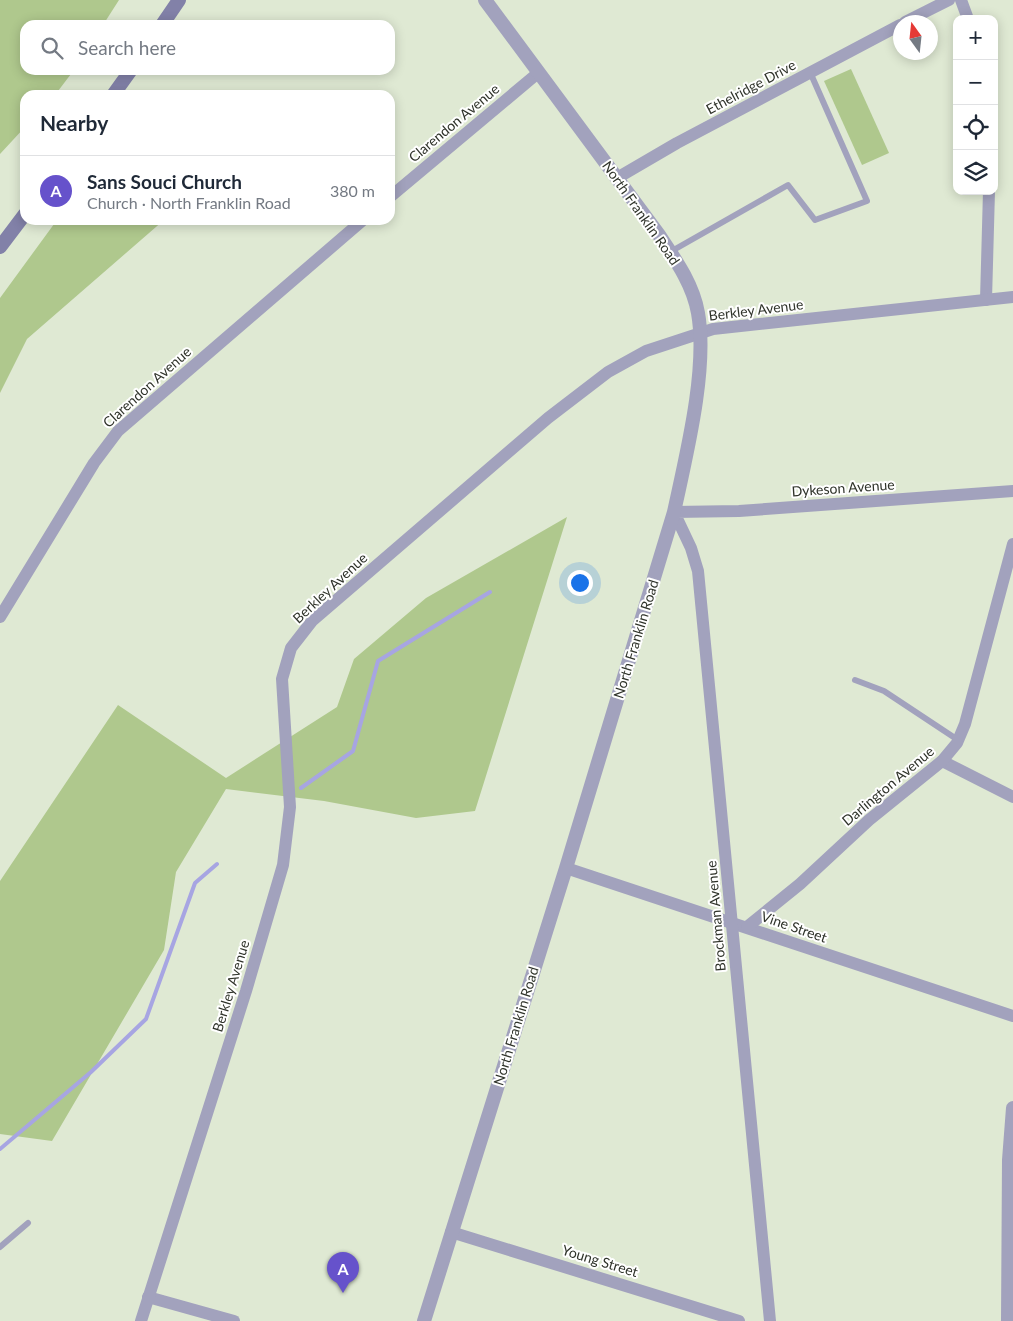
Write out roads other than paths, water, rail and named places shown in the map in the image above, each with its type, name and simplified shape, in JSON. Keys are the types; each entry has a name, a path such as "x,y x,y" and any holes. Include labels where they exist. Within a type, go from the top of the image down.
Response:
{"main road":[{"path":"165,20 179,0"},
{"path":"117,90 127,75"},
{"path":"0,247 20,221"}],"street":[{"name":"North Franklin Road","path":"424,1321 566,868 674,512 699,374 700,333 698,312 691,290 670,252 485,0"},
{"path":"919,15 949,0"},
{"path":"960,0 966,15"},
{"name":"Ethelridge Drive","path":"617,178 893,29"},
{"name":"Clarendon Avenue","path":"395,193 538,73"},
{"path":"986,300 989,195"},
{"name":"Clarendon Avenue","path":"0,617 94,463 118,431 357,225"},
{"name":"Berkley Avenue","path":"141,1321 246,991 283,865 290,806 282,679 291,648 312,621 540,424 588,386 626,361 646,351 700,333 747,325 1013,298"},
{"name":"Dykeson Avenue","path":"674,512 739,511 1013,490"},
{"name":"Brockman Avenue","path":"674,512 692,548 698,571 770,1321"},
{"name":"Darlington Avenue","path":"747,927 800,884 869,820 942,761 958,740 965,724 1013,544"},
{"path":"942,761 1013,797"},
{"name":"Vine Street","path":"566,868 732,921 1013,1016"},
{"path":"1008,1321 1009,1170 1013,1108"},
{"name":"Young Street","path":"451,1232 739,1321"},
{"path":"148,1297 234,1321"}],"lane":[{"path":"670,252 788,185 815,220 868,201 810,72"},
{"path":"855,680 884,691 958,740"},
{"path":"0,1247 28,1223"}],"waterway":[{"path":"301,788 353,751 378,661 490,592"},
{"path":"0,1149 91,1072 146,1019 195,883 217,864"}],"place":[{"name":"Sans Souci Church","path":"343,1293"}]}
